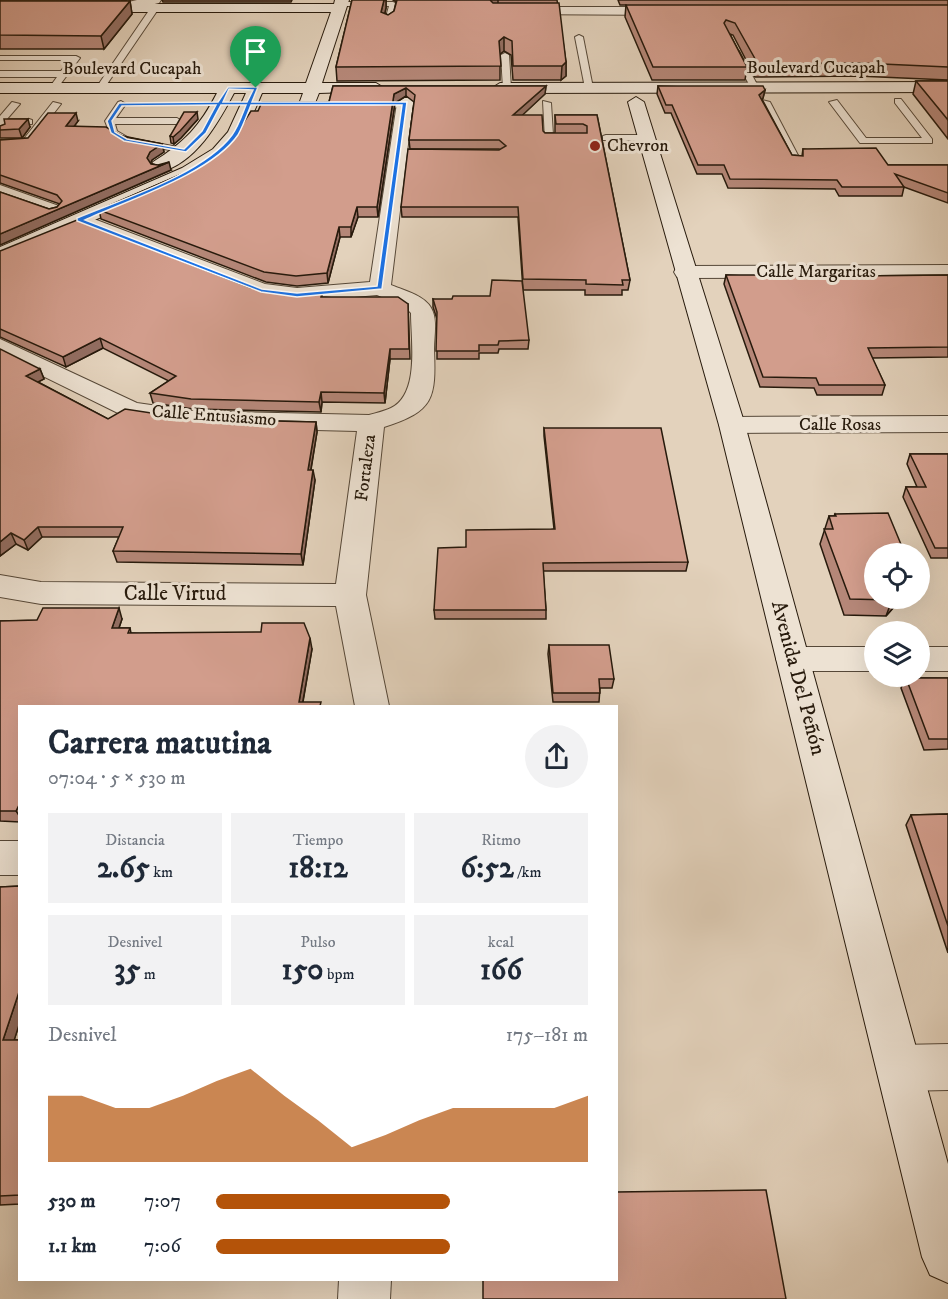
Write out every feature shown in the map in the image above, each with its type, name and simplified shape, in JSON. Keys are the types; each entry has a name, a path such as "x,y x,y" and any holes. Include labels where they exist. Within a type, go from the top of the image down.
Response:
{"street":[{"path":"0,8 120,8 154,4 340,4 309,95"},
{"path":"498,11 531,5 680,11"},
{"name":"Boulevard Cucapah","path":"483,98 507,88 948,87"},
{"name":"Boulevard Cucapah","path":"0,88 121,104 224,96"},
{"name":"Boulevard Cucapah","path":"7,104 100,88 253,96 461,88"},
{"name":"Boulevard Cucapah","path":"309,95 405,103 483,98 546,103 948,101"},
{"path":"116,184 159,167 186,151 204,132 224,96"},
{"path":"0,255 76,210 189,172 219,153 236,134 253,96"},
{"name":"Avenida Del Peñón","path":"636,102 732,425 948,1257"},
{"path":"0,191 52,210 76,210 261,290 297,295 380,288 404,154 405,103"},
{"path":"31,218 52,210"},
{"name":"Calle Margaritas","path":"685,272 948,272"},
{"name":"Fortaleza","path":"372,705 350,595 371,423 402,413 416,400 423,385 422,312 413,302 380,288"},
{"name":"Calle Entusiasmo","path":"0,346 131,410 194,419 371,423"},
{"name":"Calle Rosas","path":"732,425 948,424"},
{"name":"Calle Virtud","path":"0,586 41,593 350,595"},
{"path":"793,659 864,659"},
{"path":"930,659 948,659"},
{"path":"0,858 18,858"},
{"path":"900,1068 948,1068"},
{"path":"364,1299 365,1281"}],"lane":[{"path":"100,88 154,4"},
{"path":"340,4 393,4 388,24"},
{"path":"579,37 589,88"},
{"path":"732,45 754,88"},
{"path":"505,55 507,88"},
{"path":"0,58 76,57 63,74 43,122 26,143 0,143"},
{"path":"0,74 63,74"},
{"path":"834,102 863,141 929,141 898,101"},
{"path":"765,102 796,161"},
{"path":"546,103 548,138 582,138"},
{"path":"7,104 0,122 43,122"},
{"path":"121,104 110,121 113,132 126,140 186,151"},
{"path":"110,121 177,121"},
{"path":"606,138 646,138"}],"building":[{"path":"352,0 384,0 381,12 388,15 394,11 397,0 559,3 566,62 562,66 513,66 512,41 504,37 499,41 501,66 336,67"},
{"path":"0,1 130,1 101,36 0,35"},
{"path":"626,5 948,5 948,67 860,63 758,64 735,23 726,20 724,23 747,67 653,67"},
{"path":"916,81 948,81 948,120"},
{"path":"333,86 546,86 513,115 542,115 545,133 587,133 587,126 583,124 556,124 555,115 597,115 630,280 622,280 623,285 586,284 586,280 523,279 518,207 401,207 408,149 499,150 506,146 499,140 409,140 415,95 406,88 394,94 377,207 357,207 351,227 339,227 327,273 296,276 264,272 99,210 196,168 231,142 251,111 258,111 262,102 329,102"},
{"path":"658,86 763,86 765,90 759,95 792,155 803,156 803,149 876,148 888,165 948,165 948,193 895,174 904,187 842,187 837,180 730,179 724,165 698,165 672,105 666,105"},
{"path":"184,112 197,112 180,131 173,137 170,136"},
{"path":"48,113 76,113 66,126 106,127 124,137 162,144 150,152 147,158 151,164 169,162 0,234 0,192 49,209 57,207 62,201 57,195 0,175 0,140 28,138"},
{"path":"4,119 28,119 19,129 0,130 0,126 5,124"},
{"path":"77,220 251,288 295,295 322,292 321,297 398,297 408,304 409,349 390,349 384,393 321,392 319,402 191,399 150,393 176,376 100,338 63,357 0,329 0,251"},
{"path":"726,275 760,275 761,277 948,275 948,347 868,348 885,385 819,385 816,378 763,377"},
{"path":"492,280 522,281 529,340 499,341 498,345 479,345 479,351 436,351 437,312 433,299 452,299 453,296 490,296"},
{"path":"0,349 40,369 26,376 108,419 125,409 191,419 316,422 308,470 313,470 301,554 113,551 123,527 38,527 24,540 11,533 0,542"},
{"path":"544,428 661,428 688,562 543,563 546,610 434,610 438,548 466,547 466,530 555,529"},
{"path":"910,454 948,454 948,548 935,548 906,487 926,487"},
{"path":"888,513 900,543 864,543 864,599 850,599 824,529 833,529 829,516 836,516 835,514"},
{"path":"43,608 119,608 112,628 130,628 128,633 261,632 262,623 304,623 310,638 299,702 321,702 320,705 18,705 18,807 16,811 0,811 0,621 37,620"},
{"path":"549,645 609,645 614,679 599,679 600,693 553,693"},
{"path":"930,678 948,678 948,739 929,739 909,687 930,687"},
{"path":"948,814 948,926 911,815"},
{"path":"18,886 18,995 3,1040 18,1040 18,1195 0,1196 0,887"},
{"path":"766,1190 786,1299 483,1299 483,1281 618,1281 618,1192"}],"place":[{"name":"Chevron","path":"595,146"}],"route":[{"path":"256,88 228,88 220,104 121,104 110,121 113,132 126,140 186,151 204,132 220,104 249,104 405,103 380,288 297,295 261,290 80,220 189,172 219,153 236,134 249,104 256,88"}]}
